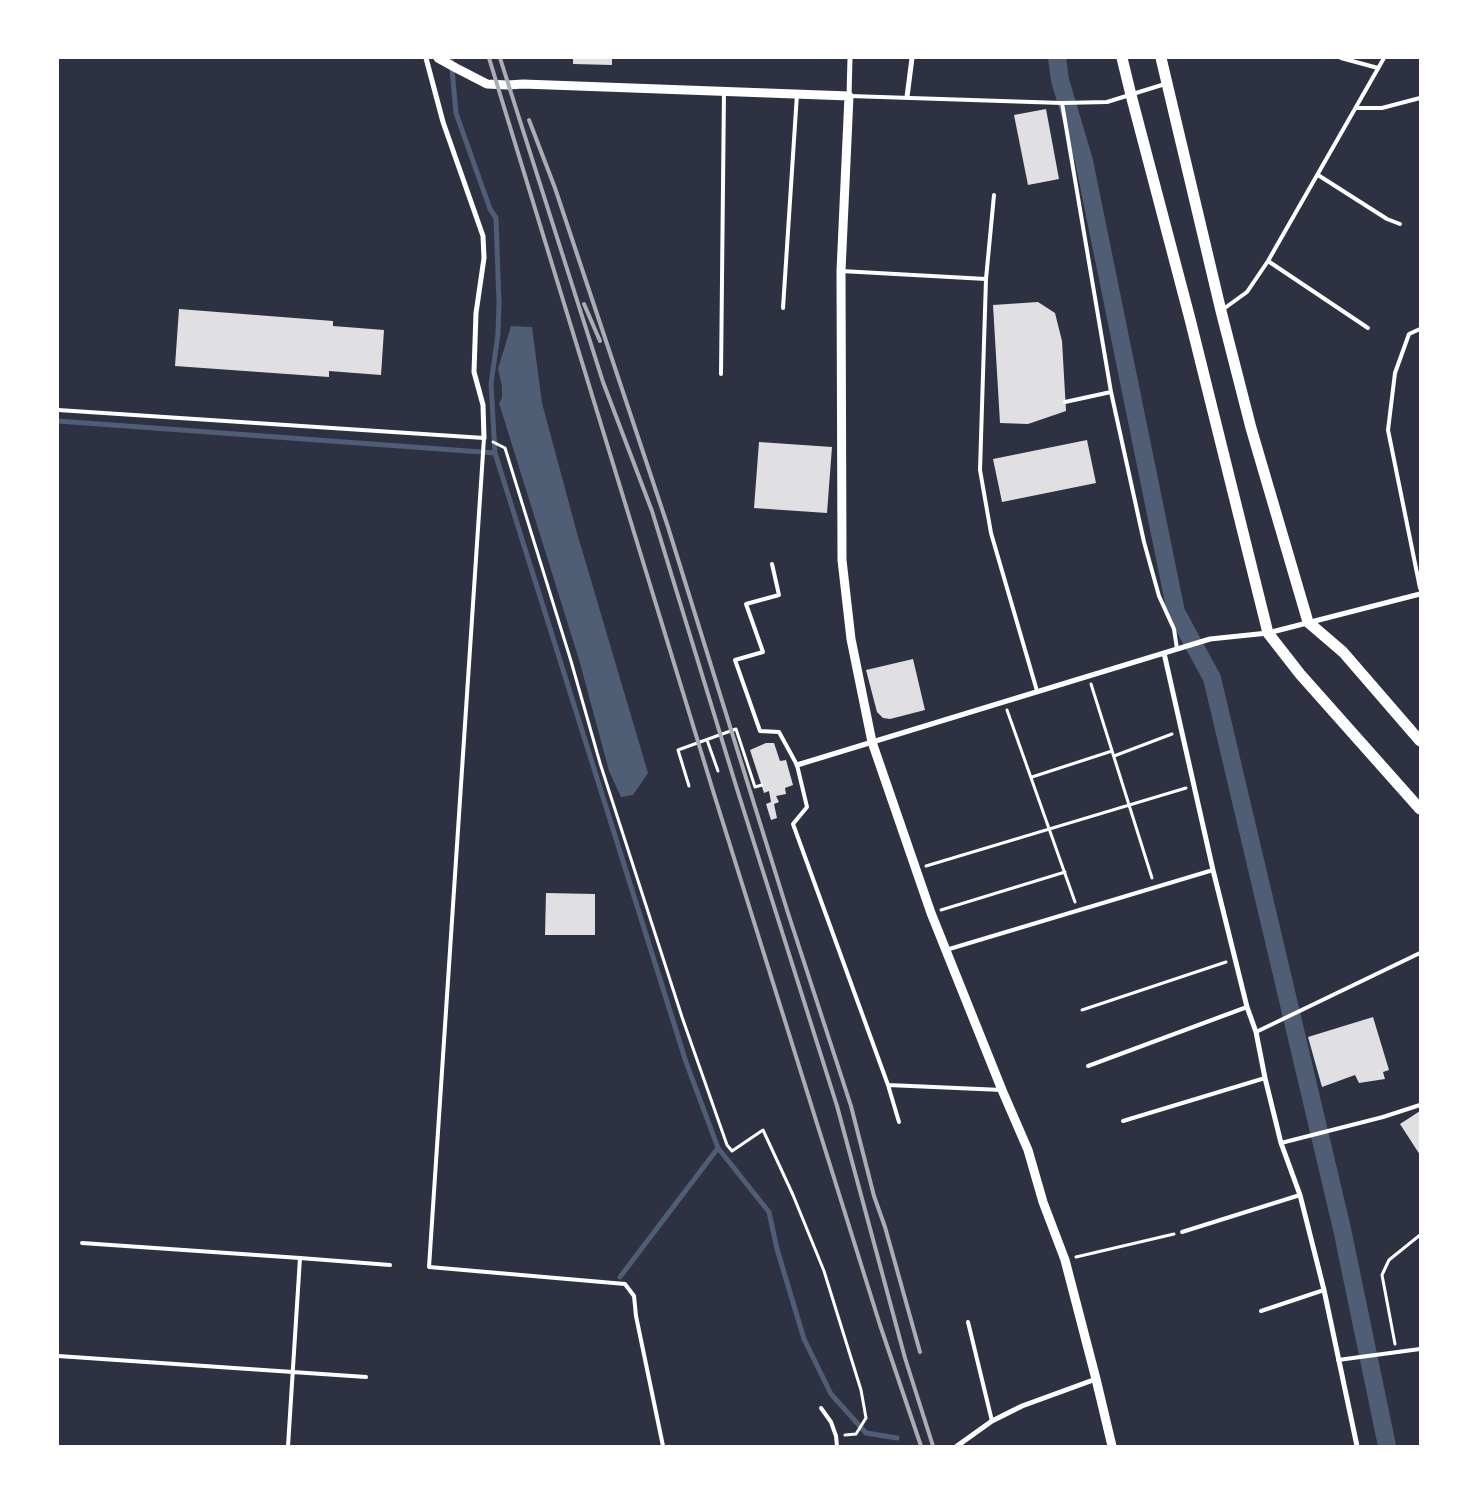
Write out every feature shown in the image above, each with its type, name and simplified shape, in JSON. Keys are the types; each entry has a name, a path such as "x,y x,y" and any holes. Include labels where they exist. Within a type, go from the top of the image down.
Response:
{"main road":[{"path":"1122,58 1190,319 1268,633 1300,674 1420,809"},
{"path":"1161,58 1251,428 1308,622 1343,652 1420,741"}],"street":[{"path":"426,58 443,122 482,236 484,258 476,313 474,372 483,405 484,438"},
{"path":"438,58 487,84 849,96"},
{"path":"850,58 841,271 842,560 851,639 872,742 931,913 1028,1150 1043,1202 1065,1260 1112,1446"},
{"path":"907,98 912,58"},
{"path":"797,765 1210,639 1268,633 1420,594"},
{"path":"1164,653 1213,870 1247,1007 1256,1032 1281,1143 1300,1195 1324,1290 1356,1446"},
{"path":"957,1446 992,1421 1022,1406 1096,1379"}],"lane":[{"path":"1341,58 1378,68"},
{"path":"1221,311 1247,292 1268,261 1384,58"},
{"path":"849,96 1062,103 1107,102 1167,83"},
{"path":"721,374 724,91"},
{"path":"782,308 797,94"},
{"path":"1357,108 1382,108 1420,98"},
{"path":"1062,103 1111,392 1144,542 1160,596 1174,629 1176,649"},
{"path":"1318,175 1387,219 1400,224"},
{"path":"994,195 986,279 980,470 991,534 1037,691"},
{"path":"1268,261 1368,328"},
{"path":"841,271 986,279"},
{"path":"1420,329 1409,334 1395,373 1388,430 1420,588"},
{"path":"1065,402 1111,392"},
{"path":"58,410 484,438 429,1267 625,1284 634,1296 636,1316 663,1446"},
{"path":"772,564 779,595 746,604 763,652 735,660 760,731 780,732 797,765 807,807 793,824 888,1085 899,1122"},
{"path":"946,950 1213,870"},
{"path":"1256,1032 1420,953"},
{"path":"1088,1066 1247,1007"},
{"path":"1123,1121 1265,1078"},
{"path":"888,1085 1002,1090"},
{"path":"1281,1143 1383,1117 1420,1105"},
{"path":"1182,1232 1300,1195"},
{"path":"82,1243 390,1264"},
{"path":"288,1446 300,1258"},
{"path":"1261,1310 1324,1290"},
{"path":"968,1322 992,1421"},
{"path":"1338,1360 1420,1348"},
{"path":"58,1356 366,1377"},
{"path":"821,1408 831,1422 837,1446"}],"path":[{"path":"484,438 505,448 600,763 682,1017 727,1145 732,1151 762,1130 793,1195 824,1271 860,1390 866,1418 856,1434 836,1436"},
{"path":"1088,676 1155,887"},
{"path":"1004,702 1078,911"},
{"path":"689,786 678,750 736,730 755,787 762,785"},
{"path":"1114,756 1182,730"},
{"path":"707,740 718,771"},
{"path":"1032,777 1112,751"},
{"path":"916,869 1194,785"},
{"path":"931,913 1065,872"},
{"path":"1082,1010 1235,959"},
{"path":"1065,1260 1182,1232"},
{"path":"1396,1352 1382,1276 1389,1260 1420,1235"}],"water":[{"path":"511,326 532,327 542,403 577,533 648,773 633,795 621,797 609,771 580,663 499,403 502,398 502,386 498,369"}],"building":[{"path":"573,58 612,58 612,65 573,64"},
{"path":"1046,109 1059,179 1028,185 1014,115"},
{"path":"1038,302 1055,313 1062,341 1066,411 1028,424 1000,423 993,305"},
{"path":"179,309 333,321 333,326 384,330 381,375 329,371 329,377 175,366"},
{"path":"1087,440 1096,483 1002,502 993,459"},
{"path":"759,442 832,447 827,513 754,508"},
{"path":"913,659 925,710 890,719 883,718 877,712 866,670"},
{"path":"766,743 774,743 780,761 786,760 793,785 785,788 786,794 776,796 779,802 774,804 777,818 771,820 766,804 771,802 769,791 764,793 750,750"},
{"path":"546,893 595,894 595,935 545,935"},
{"path":"1373,1017 1389,1070 1383,1072 1385,1079 1359,1083 1355,1075 1322,1087 1308,1037"},
{"path":"1420,1111 1420,1155 1400,1124"}],"waterway":[{"path":"451,58 456,113 490,209 496,218 499,303 498,334 491,384 495,453 686,1062 718,1148 620,1277"},
{"path":"1057,58 1060,80 1084,161 1176,612 1212,678 1342,1229 1387,1446"},
{"path":"58,421 495,453"},
{"path":"718,1148 769,1212 777,1249 804,1339 831,1394 866,1433 897,1438"}],"railway":[{"path":"489,58 714,794 880,1325 921,1446"},
{"path":"500,58 603,382 652,511 837,1106 905,1358 933,1446"},
{"path":"529,120 555,188 668,527 788,913 851,1106 874,1196 885,1227 920,1352"},
{"path":"584,304 600,341"}]}
